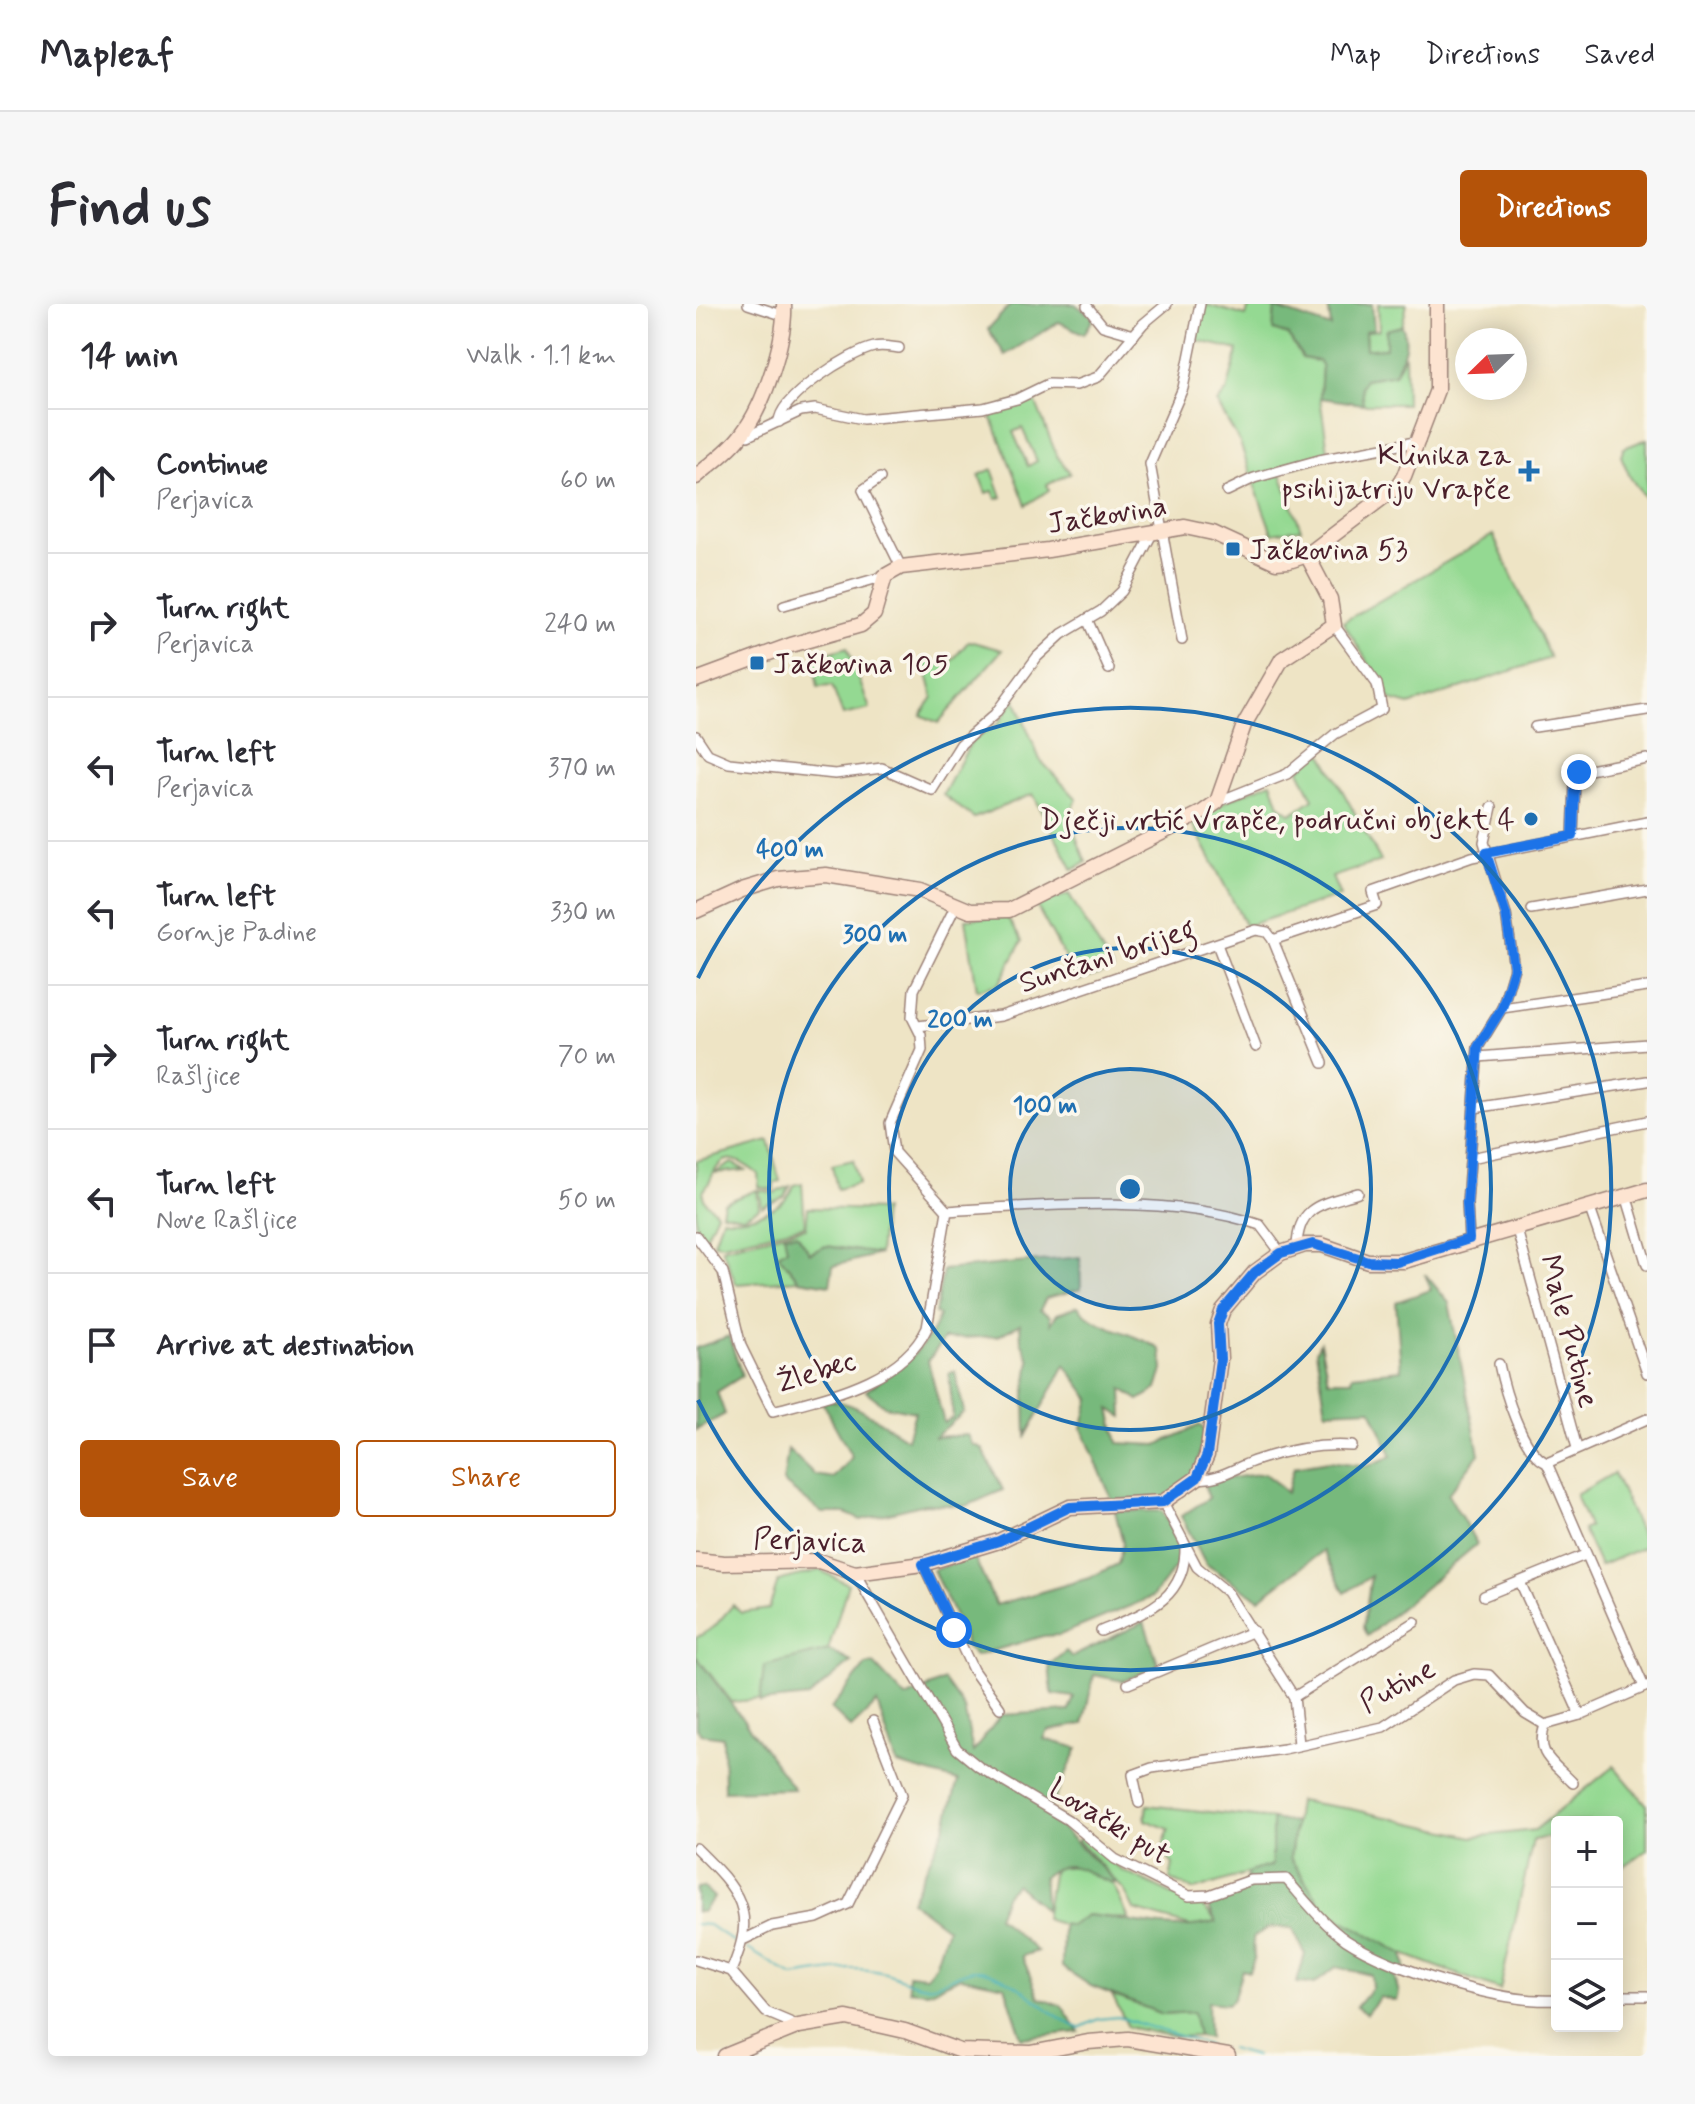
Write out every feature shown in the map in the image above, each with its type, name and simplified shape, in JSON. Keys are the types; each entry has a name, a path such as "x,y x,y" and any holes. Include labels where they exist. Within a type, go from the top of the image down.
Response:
{"street":[{"path":"696,477 743,433 757,408 784,330 785,310 748,304"},
{"path":"743,433 748,436 801,411 815,409 863,419 1001,404 1048,384 1088,382 1098,377 1134,335 1167,304"},
{"path":"1182,640 1158,532 1151,461 1183,388 1200,304"},
{"path":"696,911 742,890 778,879 826,875 920,890 956,905 987,913 1009,910 1104,864 1217,802 1287,774 1335,734 1382,709 1377,684 1334,625 1330,599 1307,555 1398,486 1420,441 1437,390 1437,304"},
{"path":"1087,306 1103,326 1134,335"},
{"path":"779,422 784,407 817,378 872,347 899,348"},
{"path":"1227,491 1254,478 1319,460 1420,441"},
{"path":"880,478 863,490 901,567"},
{"name":"Jačkovina","path":"885,576 901,567 1048,550 1158,532 1201,529 1276,562 1307,555"},
{"path":"696,736 708,754 729,763 835,774 882,768 932,790 961,744 995,714 1037,657 1062,634 1101,611 1122,591 1158,532"},
{"path":"784,605 885,576"},
{"path":"696,680 791,645 861,625 874,614 885,576"},
{"path":"1087,619 1109,669"},
{"path":"1217,802 1244,725 1282,659 1334,625"},
{"path":"1535,727 1647,710"},
{"path":"1573,836 1575,782 1579,772 1647,759"},
{"path":"1469,1239 1478,1047 1502,1008 1514,968 1506,914 1486,853 1485,828 1492,807"},
{"path":"1486,853 1647,822"},
{"name":"Sunčani brijeg","path":"918,1026 1001,1016 1260,929 1273,940 1377,905 1373,892 1486,853"},
{"path":"1531,909 1647,889"},
{"path":"956,905 914,990 912,1017 918,1026 922,1050 892,1117 891,1141 898,1157 947,1211 1110,1206 1170,1208 1260,1225 1281,1253"},
{"path":"1273,940 1323,1063"},
{"name":"Sunčani brijeg","path":"1217,944 1256,1047"},
{"path":"1502,1008 1647,987"},
{"path":"1478,1057 1647,1044"},
{"path":"1474,1108 1647,1081"},
{"path":"1471,1158 1647,1121"},
{"path":"1299,1744 1294,1697 1227,1592 1197,1567 1163,1502 1197,1478 1207,1455 1220,1359 1218,1324 1223,1310 1255,1272 1281,1253 1297,1247 1322,1245 1368,1261 1397,1262 1647,1190"},
{"path":"1297,1247 1299,1224 1312,1208 1358,1193"},
{"path":"1626,1195 1647,1265"},
{"path":"1589,1206 1647,1373"},
{"name":"Žlebec","path":"696,1236 723,1272 741,1346 773,1411 861,1386 920,1341 927,1328 947,1211"},
{"name":"Male Putine","path":"1516,1226 1577,1448"},
{"path":"1499,1364 1504,1392 1531,1450 1547,1463 1645,1686 1580,1715 1545,1725 1541,1739 1543,1751 1573,1783"},
{"name":"Male Putine","path":"1547,1463 1647,1419"},
{"path":"1197,1478 1215,1478 1253,1461 1294,1450 1352,1446"},
{"name":"Perjavica","path":"696,1560 736,1564 819,1561 855,1573 923,1564 999,1541 1070,1507 1163,1502"},
{"path":"1101,1631 1154,1609 1165,1600 1179,1584 1185,1562 1185,1543"},
{"path":"1484,1596 1521,1584 1585,1555"},
{"path":"923,1564 973,1670 1000,1708"},
{"name":"Lovački put","path":"855,1573 957,1749 979,1767 1068,1820 1115,1859 1189,1896 1209,1895 1251,1880 1286,1879 1327,1924 1370,1954 1508,1998 1551,2000"},
{"path":"1521,1584 1580,1715"},
{"name":"Putine","path":"1294,1697 1415,1622"},
{"path":"1128,1684 1254,1631"},
{"name":"Putine","path":"1139,1803 1133,1775 1152,1768 1383,1727 1432,1693 1474,1674 1489,1675 1525,1713 1545,1725"},
{"path":"745,1939 772,1926 817,1918 848,1904 902,1795 873,1721"},
{"path":"696,1848 740,1899 745,1939 731,1971"},
{"path":"696,1960 731,1971 766,2012 799,2026"},
{"path":"1623,1996 1647,1996"},
{"path":"725,2056 799,2026 847,2018 905,2031 960,2051 1031,2053 1088,2042 1128,2039 1228,2056"}],"green space":[{"path":"1011,304 1075,304 1094,318 1084,334 1059,322 1005,355 988,329"},
{"path":"1204,304 1246,316 1250,304 1275,308 1274,330 1288,335 1302,358 1318,361 1322,366 1320,398 1329,457 1252,477 1240,443 1217,403 1227,391 1238,350 1195,340"},
{"path":"1328,304 1372,304 1374,330 1365,331 1366,349 1386,348 1386,330 1402,326 1405,333 1404,351 1395,374 1365,379 1361,386 1363,404 1320,398 1322,366 1318,361 1303,358 1288,335 1273,330 1275,308 1331,327"},
{"path":"1378,304 1407,304 1402,326 1386,330 1387,349 1366,349 1365,331 1379,330"},
{"path":"1405,355 1406,404 1363,404 1361,386 1365,379 1395,374"},
{"path":"1033,396 1057,456 1070,473 1047,485 1049,490 1026,505 989,411","holes":["1022,428 1037,461 1028,466 1013,432"]},
{"path":"1647,439 1647,501 1630,477 1621,456 1624,448"},
{"path":"992,469 1002,497 996,499 993,491 986,493 979,475"},
{"path":"1281,474 1301,529 1272,533 1253,481"},
{"path":"1493,535 1550,658 1409,705 1391,700 1343,622"},
{"path":"969,641 1002,650 938,723 921,715 933,697 923,658 947,666"},
{"path":"847,647 870,709 843,715 832,686 818,687 813,658"},
{"path":"1015,699 1040,760 1077,799 1069,819 1086,862 1073,870 1033,794 974,818 943,795 971,742 998,724"},
{"path":"1320,750 1381,861 1332,877 1340,896 1246,926 1192,823 1228,800 1271,782 1279,805 1291,814 1313,799 1299,770"},
{"path":"1069,894 1113,970 1078,981 1036,905"},
{"path":"1006,916 1022,941 999,984 977,990 966,919"},
{"path":"769,1141 780,1181 774,1183 774,1190 759,1187 758,1174 736,1160 724,1161 703,1194 705,1201 717,1213 705,1239 696,1230 696,1161"},
{"path":"853,1160 859,1183 837,1189 832,1165"},
{"path":"732,1163 745,1170 715,1173"},
{"path":"802,1183 805,1226 723,1244 714,1243 722,1218 764,1213 783,1202 794,1185"},
{"path":"790,1186 784,1197 762,1207 759,1190 774,1193"},
{"path":"757,1190 759,1208 743,1217 722,1213 724,1203"},
{"path":"808,1208 883,1210 879,1254 826,1246 810,1253 787,1249 778,1254 799,1280 736,1284 722,1248 806,1228"},
{"path":"797,1234 810,1253 826,1246 879,1254 833,1266 830,1285 799,1280 778,1254 787,1249 784,1235"},
{"path":"1080,1257 1081,1289 1046,1298 1040,1310 1050,1316 1051,1324 1057,1314 1078,1306 1095,1320 1161,1350 1163,1370 1157,1389 1139,1400 1122,1389 1123,1417 1110,1409 1118,1443 1157,1445 1200,1425 1205,1430 1195,1476 1164,1498 1112,1500 1082,1428 1090,1399 1065,1365 1026,1436 1025,1395 1030,1360 1021,1341 1020,1324 998,1336 944,1339 928,1361 944,1423 953,1417 949,1373 955,1371 964,1412 935,1437 968,1435 972,1444 982,1448 1003,1490 966,1506 925,1504 861,1520 845,1513 822,1513 783,1482 788,1449 815,1475 833,1478 852,1457 822,1402 833,1401 855,1407 907,1439 915,1412 885,1406 866,1391 909,1359 934,1329 939,1316 935,1313 943,1270"},
{"path":"1425,1274 1449,1303 1479,1454 1448,1494 1477,1544 1367,1636 1363,1628 1371,1576 1345,1593 1323,1551 1259,1599 1206,1564 1181,1516 1209,1498 1203,1482 1265,1473 1287,1493 1294,1467 1329,1461 1368,1466 1392,1456 1371,1409 1326,1411 1316,1351 1320,1342 1328,1380 1351,1380 1352,1375 1401,1370 1396,1302 1431,1290"},
{"path":"729,1336 742,1376 717,1392 725,1414 696,1430 696,1348"},
{"path":"1614,1473 1646,1546 1600,1566 1583,1530 1589,1527 1576,1495"},
{"path":"1115,1511 1162,1511 1178,1538 1180,1561 1152,1597 1060,1635 1043,1636 975,1656 965,1645 964,1635 933,1570 974,1557 996,1605 1089,1578 1118,1564 1123,1543"},
{"path":"820,1570 848,1584 828,1650 765,1666 761,1699 732,1702 696,1656 696,1638 714,1627 733,1605 741,1613 769,1609 778,1581"},
{"path":"1144,1622 1159,1666 1123,1681 1094,1675 1083,1724 1048,1731 1044,1739 1078,1748 1047,1816 1062,1824 1061,1827 1117,1883 1064,1866 1043,1877 1046,1911 1016,1884 1006,1894 997,1917 1037,1951 1022,1956 1039,1998 1062,2006 1079,2032 1022,2038 1005,1986 961,1977 928,1992 909,1990 908,1974 926,1976 935,1966 947,1928 911,1901 945,1827 958,1781 897,1764 877,1703 851,1728 831,1709 866,1665 874,1664 906,1698 944,1680 964,1708 973,1752 1001,1715 1069,1711 1074,1697 1052,1694 1049,1665 1066,1651 1072,1657"},
{"path":"829,1650 851,1662 809,1697 760,1702 764,1666"},
{"path":"696,1656 794,1789 724,1791 723,1737 701,1734 696,1727"},
{"path":"1614,1766 1647,1805 1647,1850 1623,1866 1623,1816 1552,1816"},
{"path":"1298,1801 1351,1809 1473,1837 1535,1830 1551,1817 1551,1837 1533,1840 1500,1990 1403,1954 1326,1911 1290,1858"},
{"path":"1147,1805 1272,1819 1272,1865 1195,1890 1170,1880 1173,1864 1161,1851 1169,1829 1145,1820"},
{"path":"1272,1819 1295,1823 1290,1858 1326,1911 1403,1954 1406,1973 1394,1975 1399,1993 1397,2001 1380,1997 1366,2014 1356,2007 1372,1988 1371,1975 1336,1967 1314,1984 1297,1983 1305,1953 1292,1928 1270,1927 1253,1937 1254,1959 1249,1972 1242,1970 1233,2000 1228,2004 1208,2002 1209,2038 1198,2036 1193,2012 1162,2014 1091,1986 1062,1967 1063,1924 1071,1926 1087,1915 1182,1927 1216,1922 1207,1903 1241,1890 1249,1872 1272,1865"},
{"path":"1082,1835 1121,1870 1175,1896 1199,1902 1217,1922 1193,1927 1134,1910 1124,1890 1078,1841"},
{"path":"1078,1866 1113,1884 1129,1919 1087,1915 1070,1927 1045,1919 1053,1868"},
{"path":"703,1887 714,1897 702,1912 696,1912 696,1888"},
{"path":"1112,1995 1162,2014 1194,2012 1198,2036 1175,2037 1128,2027"}],"waterway":[{"path":"696,1924 709,1925 736,1944"},
{"path":"748,1949 793,1976 861,1969 926,1985 964,1972 985,1971 1011,1982 1055,2015 1079,2028 1098,2019 1118,2017 1208,2045"},
{"path":"1230,2049 1256,2056"}],"place":[{"name":"Klinika za psihijatriju Vrapče","path":"1529,471"},
{"name":"Jačkovina 53","path":"1233,549"},
{"name":"Jačkovina 105","path":"757,663"},
{"name":"Dječji vrtić Vrapče, područni objekt 4","path":"1531,819"}],"route":[{"path":"954,1630 923,1564 999,1541 1043,1523 1070,1507 1163,1502 1197,1478 1207,1455 1220,1359 1218,1324 1223,1310 1255,1272 1281,1253 1305,1245 1322,1245 1368,1261 1397,1262 1469,1239 1467,1203 1478,1047 1502,1008 1514,968 1506,914 1486,853 1573,836 1575,782 1579,772"}]}
